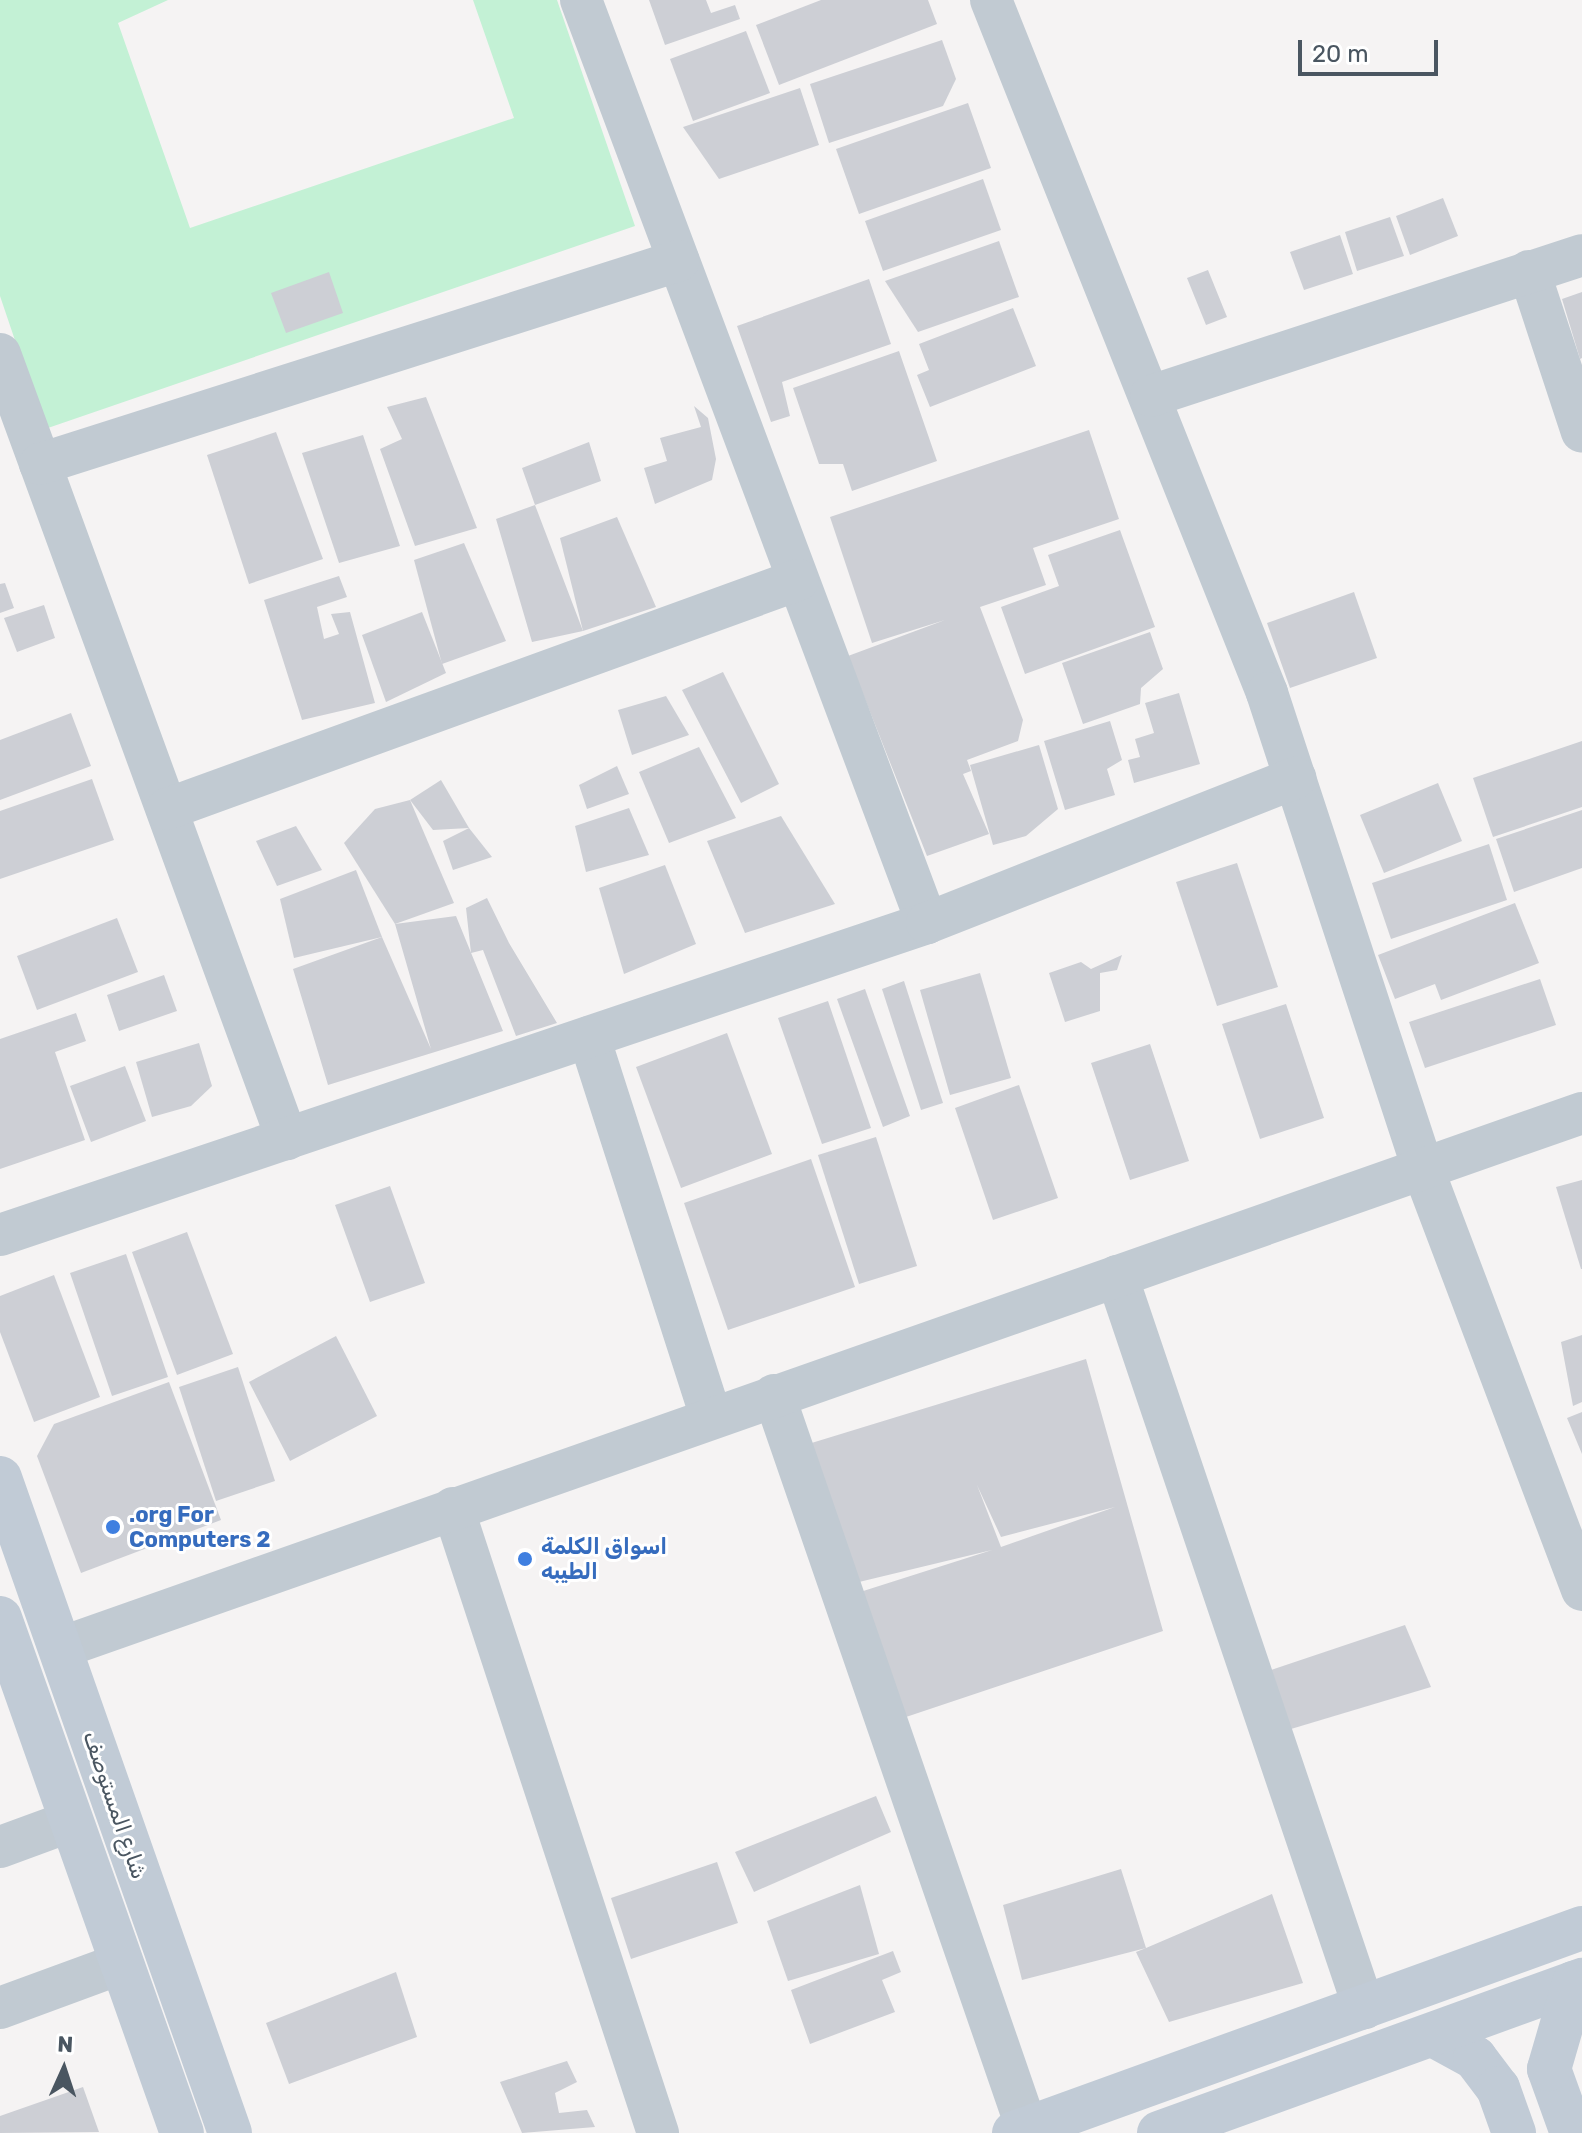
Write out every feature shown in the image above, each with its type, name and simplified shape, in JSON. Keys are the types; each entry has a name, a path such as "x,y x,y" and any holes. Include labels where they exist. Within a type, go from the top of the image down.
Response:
{"street":[{"path":"581,0 927,923"},
{"path":"991,0 1151,396 1295,778 1423,1169 1582,1590"},
{"path":"1151,396 1582,255"},
{"path":"40,464 678,261"},
{"path":"1529,271 1582,432"},
{"path":"0,354 287,1139"},
{"path":"167,809 798,580"},
{"path":"0,1235 927,923 1295,778"},
{"path":"589,1037 711,1418"},
{"path":"60,1648 1582,1113"},
{"path":"1117,1276 1364,2008"},
{"path":"774,1395 1020,2131 1582,1928"},
{"name":"شارع المستوصف","path":"0,1478 230,2133"},
{"path":"453,1508 658,2133"},
{"name":"شارع المستوصف","path":"0,1618 182,2133"},
{"path":"0,1847 71,1821"},
{"path":"0,2008 122,1963"},
{"path":"1159,2133 1578,1982"},
{"path":"1572,2133 1549,2069 1578,1982"},
{"path":"1433,2035 1475,2058 1498,2088 1514,2133"},
{"path":"1498,2088 1549,2069"}],"green space":[{"path":"0,0 168,0 118,23 190,228 514,118 473,0 557,0 635,226 45,429 0,296"}],"building":[{"path":"649,0 706,0 711,13 735,5 740,19 665,45"},
{"path":"821,0 928,0 937,24 779,85 756,25"},
{"path":"746,31 770,93 693,121 670,59"},
{"path":"942,40 956,79 943,106 829,143 810,84"},
{"path":"800,88 819,145 719,179 683,127"},
{"path":"968,103 991,168 859,214 836,149"},
{"path":"983,179 1001,230 883,271 865,221"},
{"path":"1443,198 1458,236 1410,255 1396,216"},
{"path":"1390,217 1404,256 1357,271 1345,232"},
{"path":"1340,235 1353,274 1304,290 1290,252"},
{"path":"999,241 1019,297 918,332 885,281"},
{"path":"1208,270 1227,317 1206,325 1187,278"},
{"path":"329,272 343,313 286,333 271,293"},
{"path":"869,279 891,344 782,382 790,416 771,422 737,326"},
{"path":"1582,292 1582,358 1580,359 1562,299"},
{"path":"1013,308 1036,366 930,407 917,375 929,370 919,344"},
{"path":"899,351 937,461 852,491 843,464 819,464 793,388"},
{"path":"426,397 477,528 415,546 380,449 402,439 387,407"},
{"path":"694,406 708,418 716,459 712,480 655,504 644,468 667,461 660,438 701,427"},
{"path":"1089,430 1119,519 1033,548 1046,585 980,607 1023,720 1018,741 967,760 971,771 963,774 989,834 927,856 848,656 945,620 872,643 830,517"},
{"path":"276,432 323,559 249,584 207,455"},
{"path":"363,435 400,546 339,563 302,453"},
{"path":"589,442 601,481 535,505 522,468"},
{"path":"535,505 583,631 532,642 496,519"},
{"path":"617,517 656,607 583,631 560,538"},
{"path":"1120,530 1155,627 1025,674 1001,607 1059,586 1048,555"},
{"path":"464,543 506,641 442,664 414,560"},
{"path":"339,576 347,597 317,607 324,639 339,634 331,614 350,612 375,703 302,720 264,600"},
{"path":"5,583 14,608 0,613 0,584"},
{"path":"1354,592 1377,658 1290,688 1267,623"},
{"path":"44,605 55,638 17,652 4,618"},
{"path":"422,612 446,673 386,702 362,635"},
{"path":"1150,632 1163,669 1141,688 1140,704 1083,724 1062,663"},
{"path":"723,672 779,784 741,803 682,690"},
{"path":"1179,693 1200,764 1134,783 1128,760 1140,757 1135,739 1154,733 1145,703"},
{"path":"666,696 689,735 632,755 618,710"},
{"path":"71,713 91,766 0,800 0,740"},
{"path":"1110,721 1122,760 1107,769 1115,795 1065,810 1044,741"},
{"path":"1582,741 1582,807 1493,837 1473,778"},
{"path":"1039,745 1058,809 1026,836 993,845 970,765"},
{"path":"699,747 736,818 669,843 639,772"},
{"path":"617,766 629,794 587,809 579,785"},
{"path":"92,779 114,840 0,879 0,811"},
{"path":"441,780 469,828 433,830 410,800"},
{"path":"1438,783 1462,841 1384,873 1360,815"},
{"path":"410,800 454,903 395,924 344,843 375,809"},
{"path":"629,808 649,855 586,872 575,826"},
{"path":"1582,810 1582,868 1514,892 1496,839"},
{"path":"781,816 835,904 745,933 707,841"},
{"path":"296,826 322,870 277,886 256,841"},
{"path":"469,828 492,857 453,870 443,841"},
{"path":"1489,844 1507,900 1391,939 1372,883"},
{"path":"1237,863 1278,987 1217,1006 1176,882"},
{"path":"665,865 696,944 624,974 599,888"},
{"path":"356,870 382,937 294,958 280,899"},
{"path":"487,898 509,943 557,1023 516,1036 483,950 471,953 466,908"},
{"path":"1515,903 1539,963 1441,1000 1435,984 1395,999 1378,955"},
{"path":"456,916 503,1031 328,1085 293,969 382,937 431,1049 395,924"},
{"path":"117,918 138,972 37,1010 17,956"},
{"path":"1122,955 1117,970 1100,973 1100,1011 1065,1022 1049,973 1081,962 1091,969"},
{"path":"980,973 1011,1078 950,1095 920,990"},
{"path":"164,975 177,1011 119,1031 107,995"},
{"path":"1540,979 1556,1025 1425,1068 1409,1022"},
{"path":"904,981 943,1103 921,1110 882,989"},
{"path":"865,989 910,1116 883,1127 837,999"},
{"path":"828,1001 871,1128 822,1144 778,1018"},
{"path":"1286,1004 1324,1118 1260,1139 1222,1024"},
{"path":"76,1013 86,1041 55,1052 85,1140 0,1169 0,1039"},
{"path":"727,1033 772,1154 681,1188 636,1067"},
{"path":"199,1043 212,1086 191,1106 152,1117 136,1062"},
{"path":"1150,1044 1189,1161 1130,1180 1091,1063"},
{"path":"125,1066 146,1121 91,1142 70,1086"},
{"path":"1019,1085 1058,1198 993,1220 955,1108"},
{"path":"876,1137 917,1266 859,1284 818,1155"},
{"path":"811,1159 855,1287 728,1330 684,1203"},
{"path":"1582,1180 1582,1269 1581,1269 1556,1187"},
{"path":"390,1186 425,1283 370,1302 335,1205"},
{"path":"187,1232 233,1354 177,1375 132,1252"},
{"path":"126,1254 168,1377 112,1396 70,1273"},
{"path":"54,1275 100,1397 34,1422 0,1332 0,1296"},
{"path":"1582,1335 1582,1402 1573,1406 1561,1342"},
{"path":"336,1336 377,1416 290,1461 249,1382"},
{"path":"1086,1359 1163,1631 906,1717 857,1593 992,1550 859,1582 805,1445","holes":["977,1485 1001,1537 1115,1507 1001,1547"]},
{"path":"238,1367 275,1481 216,1501 179,1387"},
{"path":"169,1382 221,1520 81,1573 37,1456 54,1424"},
{"path":"1582,1412 1582,1454 1567,1418"},
{"path":"1405,1625 1431,1687 1291,1729 1271,1670"},
{"path":"876,1796 891,1832 754,1892 735,1852"},
{"path":"717,1862 738,1923 631,1959 611,1898"},
{"path":"1121,1869 1146,1948 1022,1980 1003,1905"},
{"path":"860,1885 879,1954 788,1981 767,1921"},
{"path":"1272,1894 1303,1983 1169,2022 1136,1952"},
{"path":"893,1951 901,1972 882,1980 895,2012 810,2044 791,1990"},
{"path":"396,1972 417,2037 289,2084 266,2023"},
{"path":"567,2061 577,2082 555,2093 559,2113 587,2110 595,2127 522,2133 500,2082"},
{"path":"83,2087 99,2132 0,2133 0,2116"}],"place":[{"name":".org For Computers 2","path":"113,1527"},
{"name":"اسواق الكلمة الطيبه","path":"525,1559"}]}
